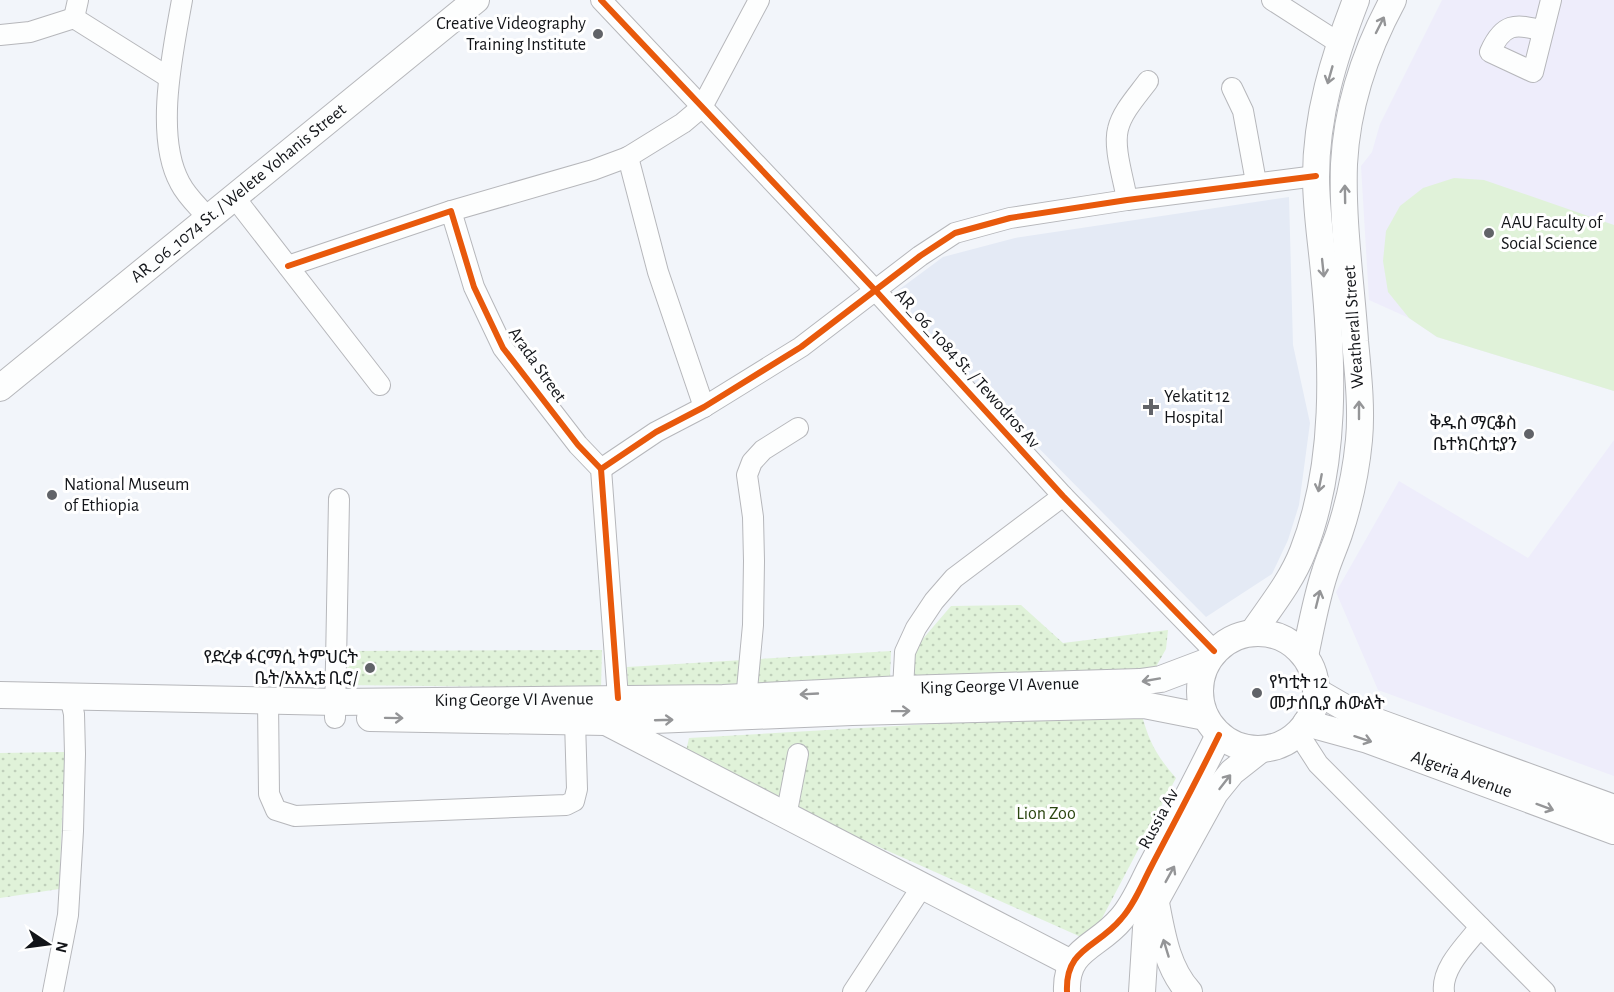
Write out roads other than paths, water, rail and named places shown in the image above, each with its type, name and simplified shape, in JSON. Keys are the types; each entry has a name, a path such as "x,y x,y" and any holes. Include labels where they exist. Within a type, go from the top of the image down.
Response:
{"main road":[{"name":"AR_06_1074 St. / Welete Yohanis Street","path":"0,388 476,0"},
{"path":"1252,632 1281,592 1303,552 1314,516 1329,435 1331,391 1316,176 1321,120 1327,86 1339,43 1356,0"},
{"name":"Weatherall Street","path":"1305,656 1325,572 1340,531 1353,480 1359,438 1359,394 1345,219 1344,163 1348,124 1356,91 1377,31 1393,0"},
{"path":"1329,435 1359,438"},
{"path":"1252,632 1273,633 1291,642 1305,656 1314,672 1316,690 1313,708 1302,728 1287,742 1260,750 1238,746 1212,726 1199,699 1200,680 1210,657 1231,638 1252,632"},
{"name":"King George VI Avenue","path":"850,702 903,688 1140,682 1161,679 1210,657"},
{"name":"Algeria Avenue","path":"1316,690 1353,713 1470,768 1614,831"},
{"path":"589,698 605,722 1071,963"},
{"name":"King George VI Avenue","path":"335,710 589,698 745,707"},
{"name":"King George VI Avenue","path":"2,699 72,705 335,710 605,722 745,707 850,702 1144,705 1212,726"},
{"name":"Russia Av","path":"1135,922 1184,806 1212,726"},
{"name":"Algeria Avenue","path":"1302,728 1368,740 1614,808"},
{"name":"Russia Av","path":"1135,922 1156,900 1215,794 1232,772 1260,750"},
{"path":"1156,900 1165,949 1175,972 1189,992"},
{"path":"1067,992 1066,980 1071,963 1080,952 1108,933 1135,922 1142,992"}],"street":[{"path":"182,0 168,77 168,132 179,183 209,219"},
{"name":"AR_06_1084 St. / Tewodros Av","path":"601,0 876,291 1210,657"},
{"path":"288,266 451,211 593,170 628,157 683,123 702,107 759,0"},
{"path":"1272,0 1339,43"},
{"path":"1543,31 1551,0"},
{"path":"0,35 30,32 76,9 168,77"},
{"path":"1127,200 1120,164 1118,128 1124,114 1148,81"},
{"path":"1232,88 1246,122 1256,182"},
{"path":"628,157 658,272 704,407"},
{"path":"618,698 601,469 656,432 704,407 801,347 920,256 955,233 1010,218 1256,182 1316,176"},
{"path":"235,198 380,385"},
{"name":"Arada Street","path":"451,211 474,287 503,348 578,445 601,469"},
{"path":"745,707 753,626 754,561 753,517 747,476 752,462 763,450 798,428"},
{"path":"903,688 905,652 916,628 954,578 1063,496"},
{"path":"335,710 339,499"},
{"path":"53,992 68,915 75,754 72,705"},
{"path":"269,708 269,794 276,810 295,816 566,805 574,801 577,789 575,721"},
{"path":"1302,728 1318,764 1545,992"},
{"path":"788,806 798,754"},
{"path":"853,992 923,885"},
{"path":"1444,992 1443,981 1449,969 1480,927"}],"place":[{"name":"Creative Videography Training Institute","path":"598,34"},
{"name":"AAU Faculty of Social Science","path":"1489,233"},
{"name":"Yekatit 12 Hospital","path":"1151,407"},
{"name":"ቅዱስ ማርቆስ ቤተክርስቲያን","path":"1529,434"},
{"name":"National Museum of Ethiopia","path":"52,495"},
{"name":"የድረቀ ፋርማሲ ትምህርት ቤት/አአኢቴ ቢሮ/","path":"370,668"},
{"name":"የካቲት 12 መታሰቢያ ሐውልት","path":"1257,693"}],"park label":[{"name":"Lion Zoo","path":"1046,814"}]}
